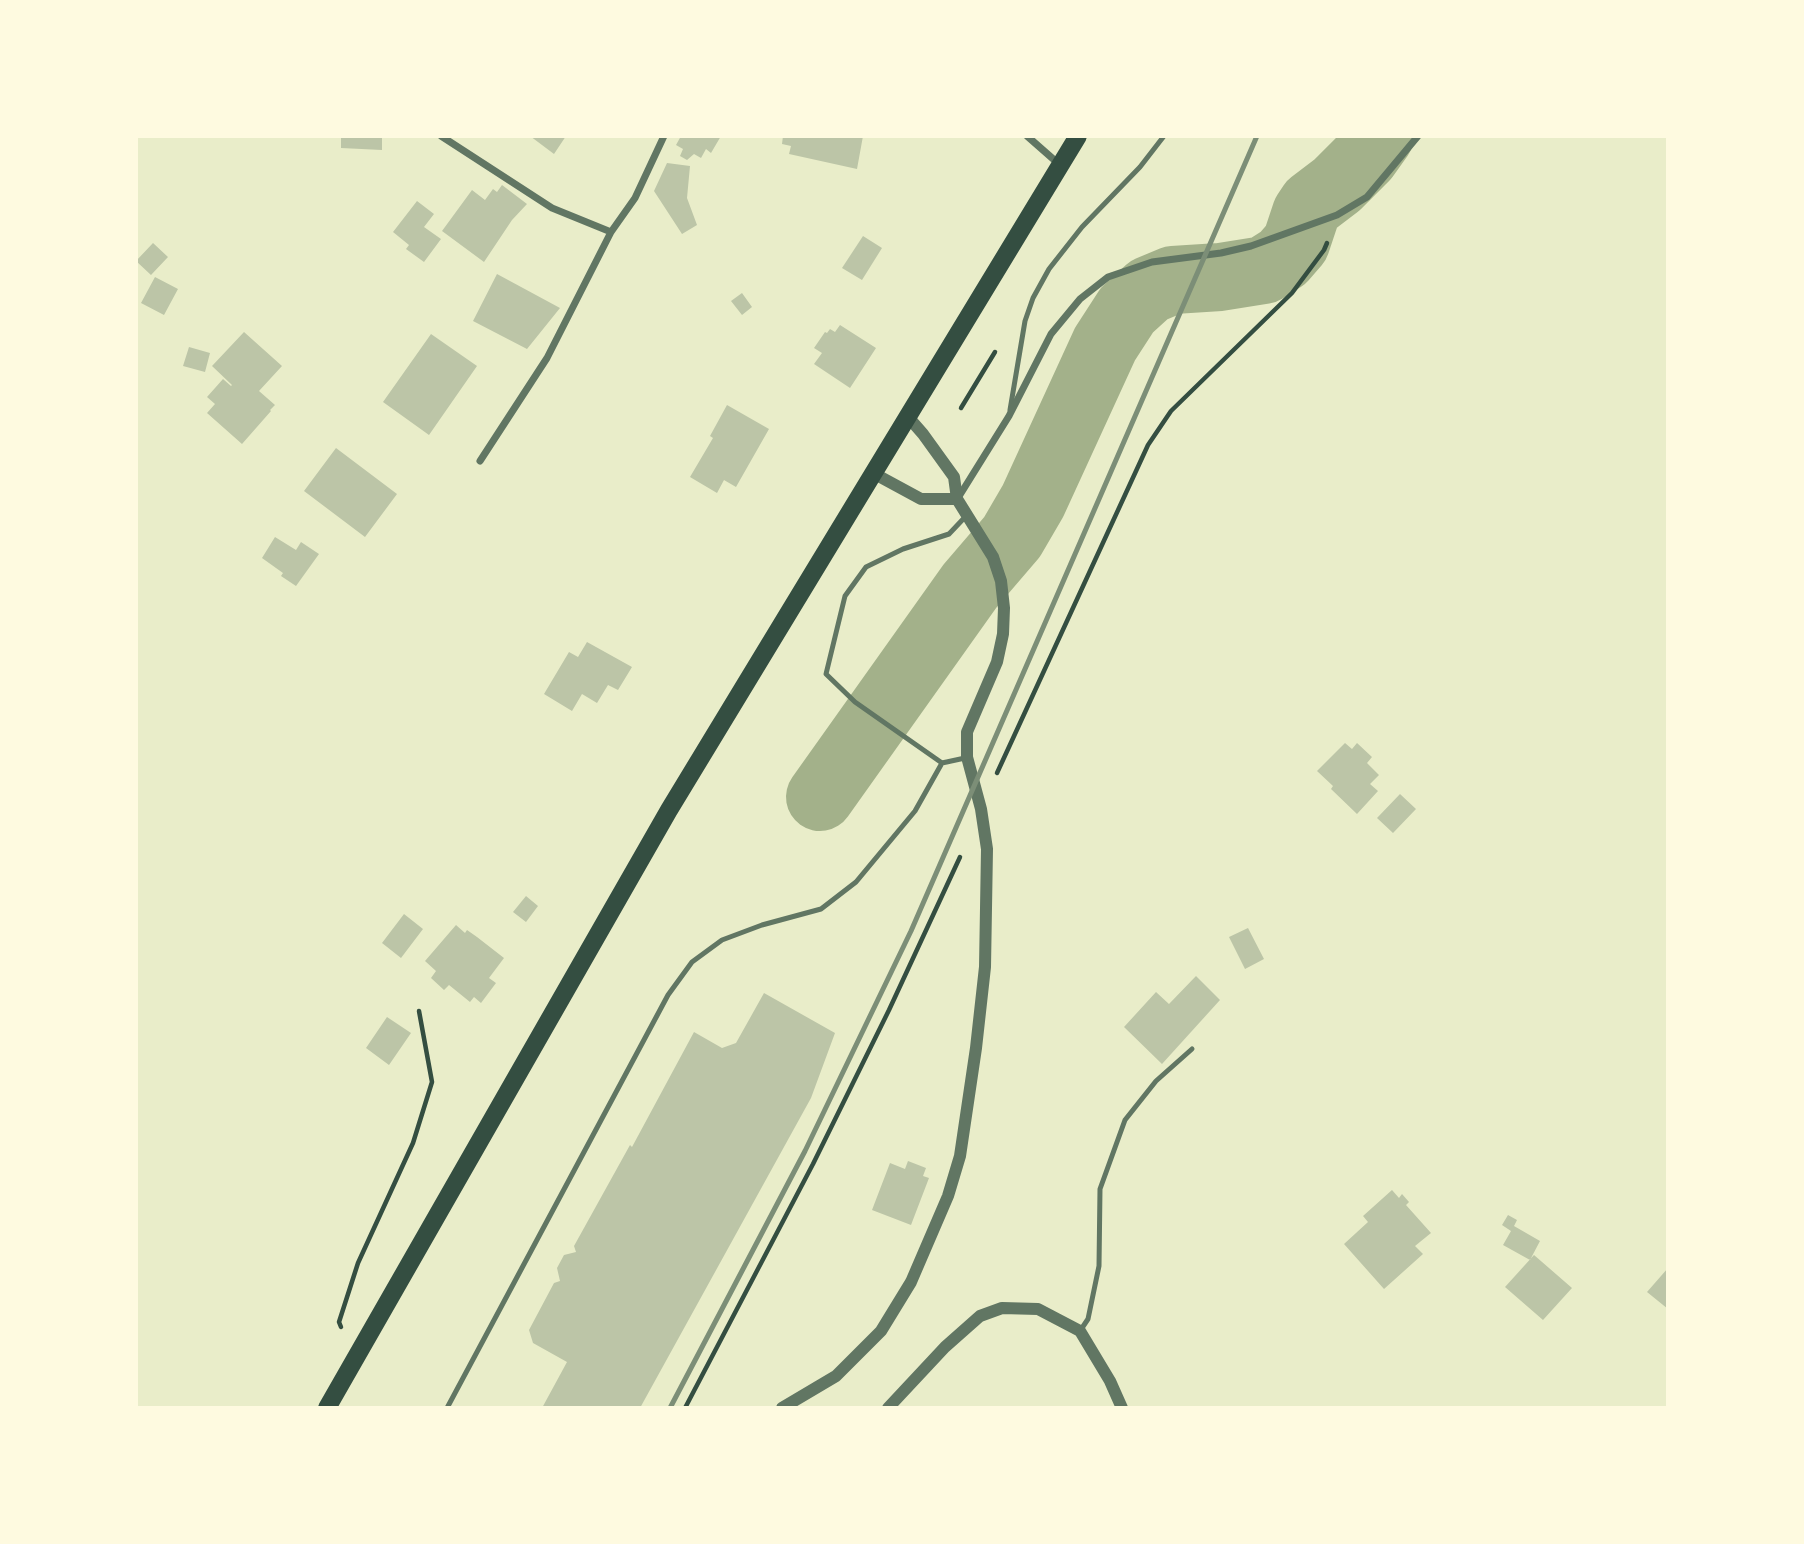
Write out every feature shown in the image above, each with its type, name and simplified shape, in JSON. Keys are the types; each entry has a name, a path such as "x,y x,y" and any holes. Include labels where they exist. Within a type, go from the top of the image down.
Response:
{"main road":[{"path":"327,1408 669,810 1078,136"}],"street":[{"path":"440,136 552,208 611,232"},
{"path":"480,461 547,358 611,232 635,198 664,136"},
{"path":"1027,136 1060,166"},
{"path":"957,499 1009,416 1051,334 1080,299 1108,277 1152,262 1221,253 1321,222 1367,197 1418,136"},
{"path":"782,1408 836,1376 881,1331 911,1282 948,1196 960,1156 980,1007 988,899 987,849 981,809 967,757 967,732 997,662 1003,634 1001,581 993,556 957,499 954,477 909,418"},
{"path":"873,473 921,499 957,499"},
{"path":"888,1408 944,1347 980,1316 1002,1308 1038,1309 1080,1331 1110,1381 1122,1408"}],"lane":[{"path":"1009,416 1025,321 1033,298 1049,269 1082,227 1140,167 1164,136"},
{"path":"942,763 855,702 826,674 845,596 866,567 903,549 948,534 967,515"},
{"path":"447,1408 668,995 692,962 722,940 762,925 821,909 856,882 915,811 942,763 967,757"},
{"path":"1080,1331 1088,1319 1099,1266 1100,1189 1125,1120 1156,1080 1192,1049"}],"path":[{"path":"961,408 1001,343 1025,321"},
{"path":"353,1362 339,1322 358,1263 413,1143 432,1082 419,1011"}],"building":[{"path":"341,136 382,136 382,150 341,148"},
{"path":"530,136 566,136 554,154"},
{"path":"681,136 721,136 711,153 706,149 701,158 694,154 687,160 680,156 683,149 676,145"},
{"path":"783,136 863,136 857,169 789,154 791,146 782,144"},
{"path":"667,163 690,166 687,198 697,225 682,234 654,191"},
{"path":"502,185 527,204 512,220 484,262 442,231 472,190 485,200 493,189 497,192"},
{"path":"417,201 434,214 424,227 441,239 424,262 406,249 409,245 393,232"},
{"path":"863,236 882,248 862,280 842,268"},
{"path":"153,243 168,257 151,275 136,261"},
{"path":"497,274 560,308 527,349 473,321"},
{"path":"155,277 178,289 164,315 141,303"},
{"path":"742,293 752,307 742,315 731,301"},
{"path":"840,325 876,348 850,388 814,364 822,353 814,348 825,332 830,329 835,332"},
{"path":"244,332 282,366 259,391 275,405 242,444 207,413 215,404 207,397 223,379 232,385 212,366"},
{"path":"431,334 477,366 429,435 383,402"},
{"path":"189,347 210,353 205,372 183,366"},
{"path":"727,405 769,429 736,487 724,480 717,493 690,477 713,438 710,436"},
{"path":"336,448 397,494 365,537 304,491"},
{"path":"275,537 296,550 301,542 319,554 296,586 262,558"},
{"path":"587,642 632,667 618,690 608,685 597,703 582,694 572,711 544,694 569,652 578,657"},
{"path":"1345,743 1352,749 1357,743 1372,757 1367,763 1379,775 1370,784 1378,791 1357,814 1317,771"},
{"path":"1400,794 1416,809 1393,833 1377,818"},
{"path":"526,896 538,906 526,922 513,912"},
{"path":"404,914 423,929 401,958 382,943"},
{"path":"456,925 465,933 467,930 504,958 489,978 496,983 481,1003 474,997 470,1002 449,985 444,990 431,978 436,971 425,961"},
{"path":"1248,928 1264,959 1245,969 1229,937"},
{"path":"1196,976 1220,1000 1162,1064 1124,1027 1156,992 1169,1004"},
{"path":"764,993 835,1033 811,1098 640,1408 542,1408 567,1362 533,1343 529,1330 554,1283 560,1281 557,1268 564,1255 576,1252 574,1246 630,1145 632,1147 694,1032 722,1048 736,1043"},
{"path":"387,1017 411,1033 389,1065 366,1048"},
{"path":"908,1161 926,1168 923,1176 929,1178 911,1225 872,1210 890,1163 905,1169"},
{"path":"1392,1190 1399,1198 1402,1194 1409,1202 1406,1205 1431,1233 1415,1246 1423,1254 1384,1289 1344,1244 1368,1222 1363,1216"},
{"path":"1508,1215 1517,1220 1514,1226 1540,1241 1530,1260 1503,1245 1511,1231 1502,1225"},
{"path":"1534,1255 1572,1288 1543,1320 1505,1287"},
{"path":"1668,1268 1668,1309 1647,1292"}],"waterway":[{"path":"820,797 970,586 1012,537 1033,501 1105,344 1127,310 1149,290 1173,280 1220,277 1264,270 1283,258 1296,243 1306,213 1312,204 1337,185 1365,157 1380,136"}],"railway":[{"path":"670,1408 805,1151 911,931 1257,136"}]}
